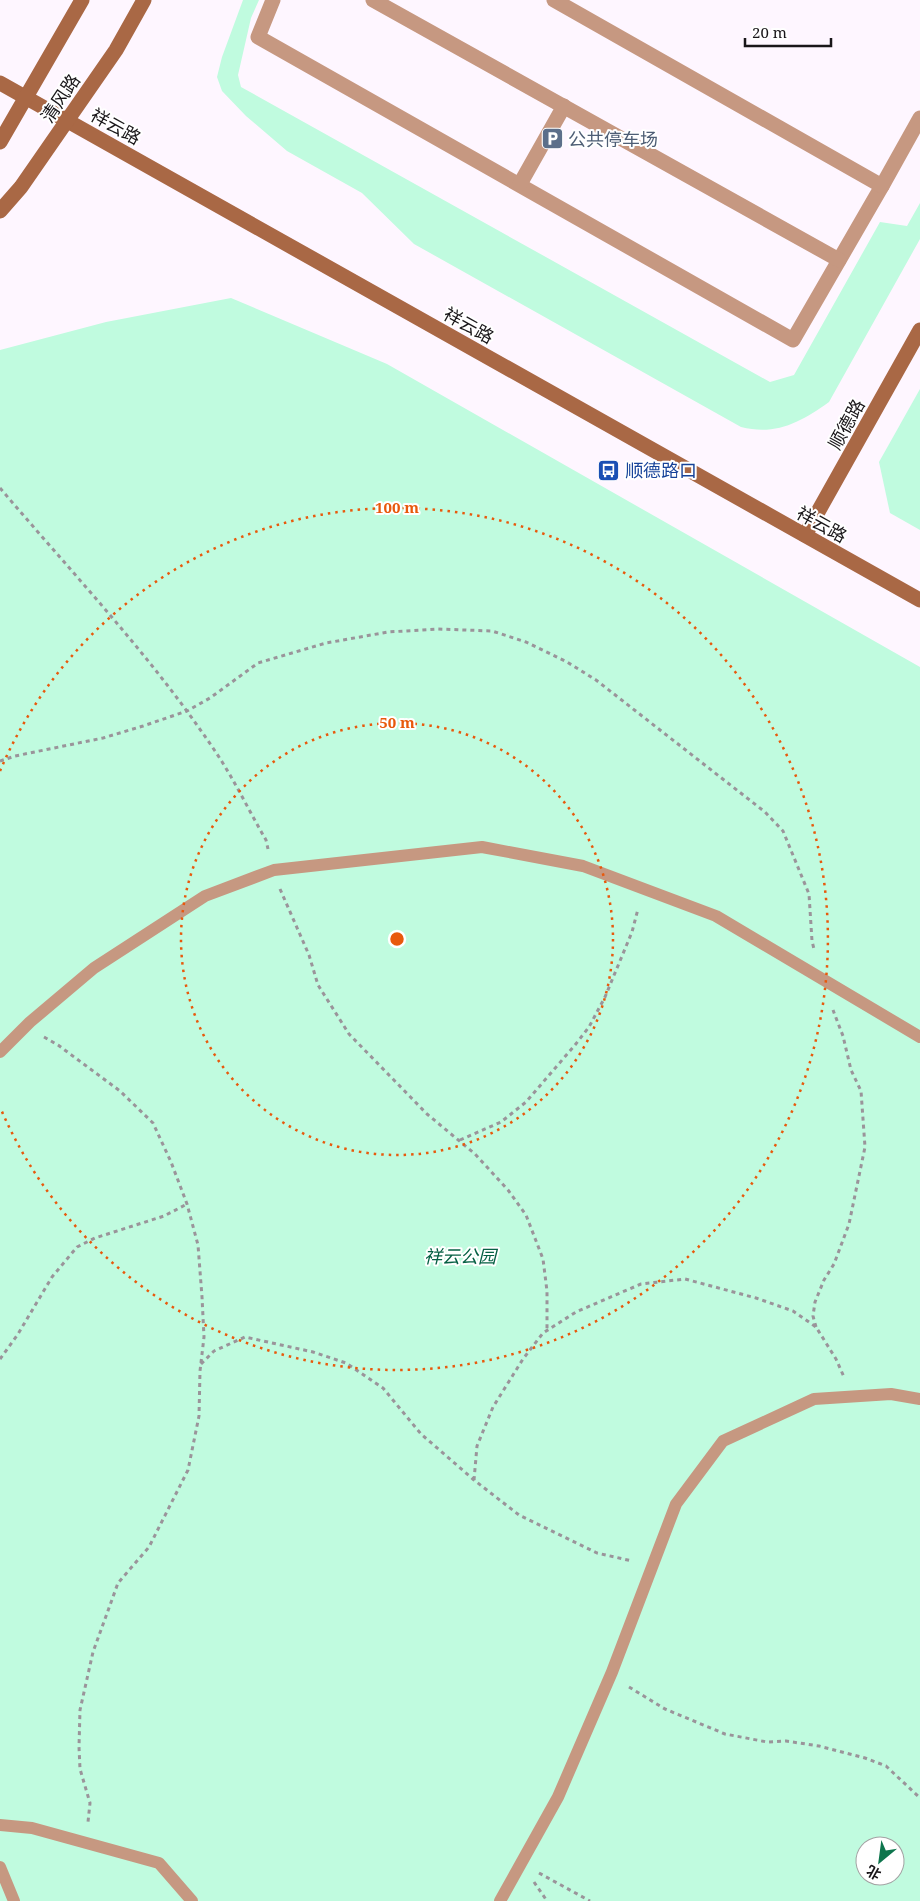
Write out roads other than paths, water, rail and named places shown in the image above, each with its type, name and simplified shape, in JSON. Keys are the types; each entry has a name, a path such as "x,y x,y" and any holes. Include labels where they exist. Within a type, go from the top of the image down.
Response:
{"main road":[{"name":"清风路","path":"0,142 82,0"},
{"name":"清风路","path":"0,211 21,187 116,50 144,0"},
{"name":"祥云路","path":"0,83 920,600"},
{"name":"顺德路","path":"805,536 920,330"}],"street":[{"path":"273,0 258,37 793,340 920,118"},
{"path":"373,0 839,260"},
{"path":"554,0 882,186"},
{"path":"520,184 564,106"}],"lane":[{"path":"0,1052 30,1022 94,968 205,896 274,870 482,847 583,866 716,916 920,1037"},
{"path":"500,1901 558,1797 612,1672 676,1504 723,1441 814,1400 891,1394 920,1399"},
{"path":"0,1825 32,1828 159,1863 192,1901"},
{"path":"0,1867 14,1901"}],"place":[{"name":"公共停车场","path":"552,139"},
{"name":"顺德路口","path":"609,470"}],"park label":[{"name":"祥云公园","path":"460,1256"}]}
